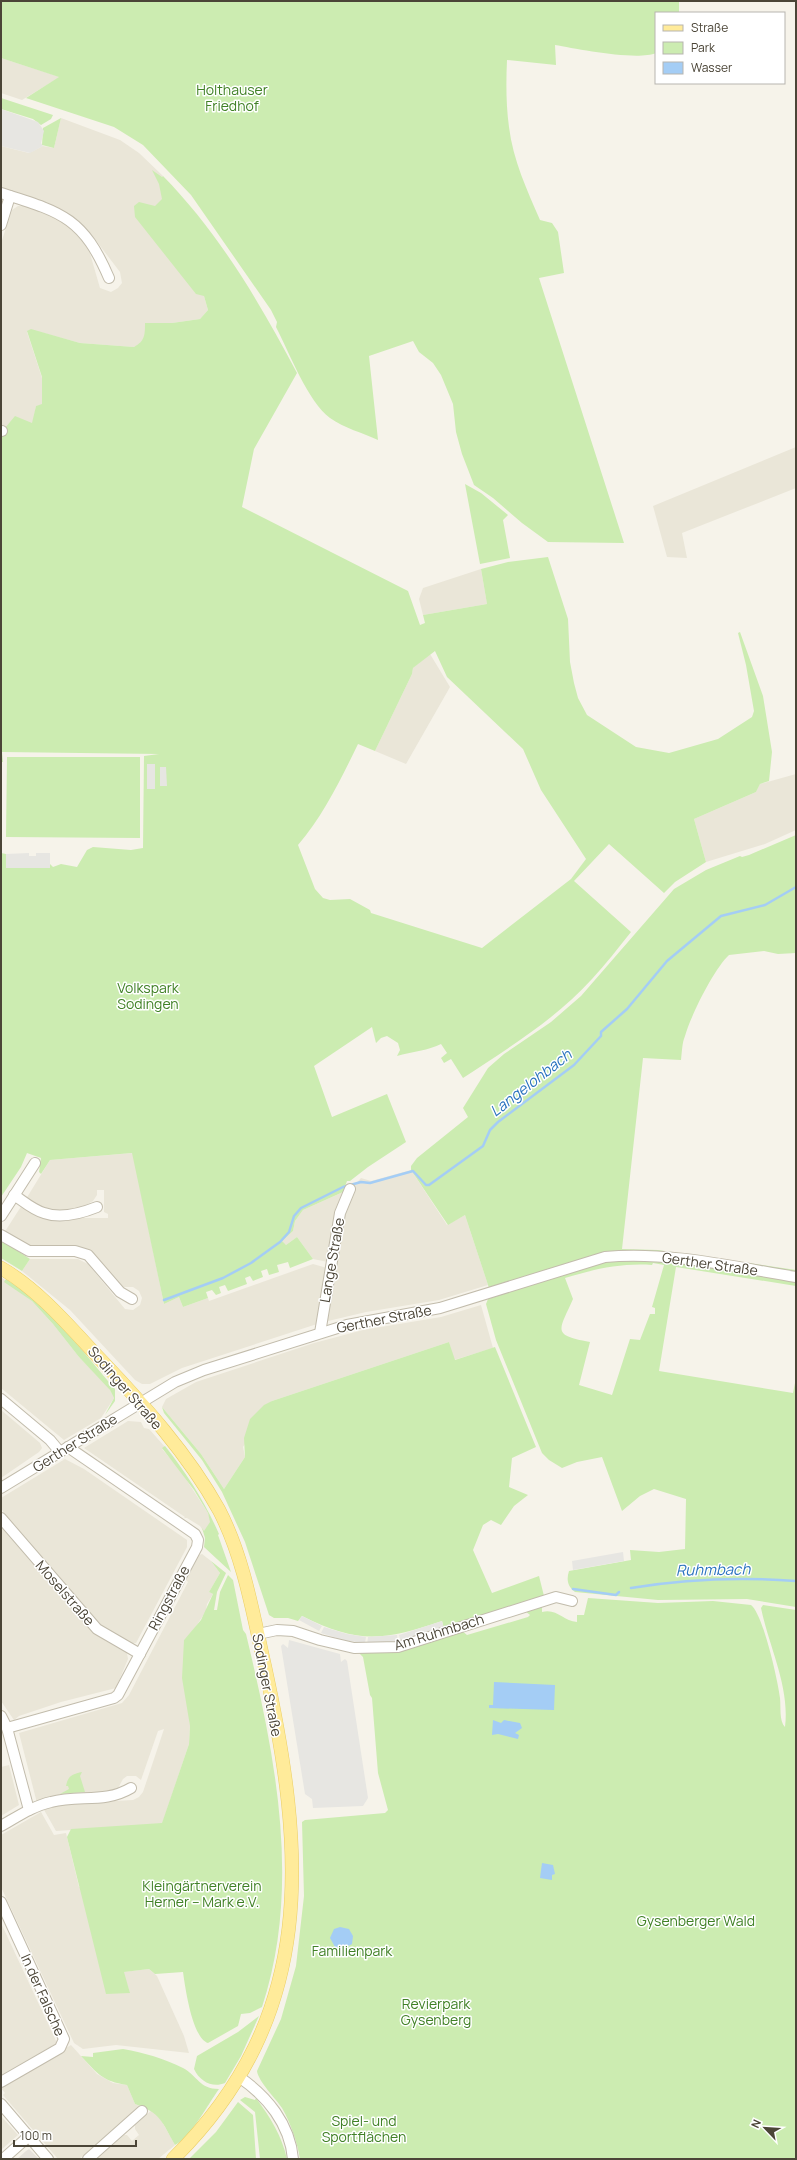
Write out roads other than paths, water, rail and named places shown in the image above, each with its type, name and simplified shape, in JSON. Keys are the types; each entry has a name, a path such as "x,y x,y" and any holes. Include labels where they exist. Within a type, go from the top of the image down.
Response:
{"main road":[{"name":"Sodinger Straße","path":"1,1268 49,1305 139,1403 185,1456 228,1528 243,1571 271,1696 282,1760 289,1816 292,1888 290,1930 280,1984 264,2027 239,2077 209,2121 173,2159"}],"street":[{"path":"1,225 5,195 50,209 74,224 84,233 100,255 110,278"},
{"path":"1,1216 35,1163"},
{"name":"Lange Straße","path":"320,1333 340,1212 350,1188"},
{"path":"14,1195 39,1211 50,1215 75,1214 97,1207"},
{"path":"1,1235 29,1251 75,1251 88,1255 120,1292 132,1299"},
{"name":"Gerther Straße","path":"1,1488 139,1403 194,1373 354,1323 440,1308 606,1257 628,1255 677,1259 796,1277"},
{"name":"Ringstraße","path":"1,1399 50,1440 195,1534 198,1540 197,1547 118,1695 114,1698 7,1728"},
{"name":"Moselstraße","path":"1,1518 97,1629 140,1654"},
{"name":"Am Ruhmbach","path":"258,1634 277,1630 293,1631 320,1640 354,1648 398,1647 556,1597 572,1601"},
{"path":"1,1716 7,1728 30,1810"},
{"path":"1,1826 30,1810 56,1801 114,1796 131,1788"},
{"name":"In der Falsche","path":"1,1902 64,2039 60,2048 1,2082"},
{"path":"239,2077 261,2092 274,2108 283,2125 293,2159"},
{"path":"1,2104 48,2159"},
{"path":"88,2159 142,2111"},
{"path":"3,2159 28,2137"}],"water":[{"path":"494,1682 555,1685 554,1710 489,1708 489,1705 493,1705"},
{"path":"493,1720 501,1723 504,1720 520,1723 522,1728 515,1733 519,1735 518,1739 498,1734 492,1735"},
{"path":"542,1863 553,1865 555,1874 552,1875 552,1880 540,1878"},
{"path":"340,1927 349,1929 353,1936 352,1944 343,1949 335,1947 330,1938 334,1929"}],"waterway":[{"name":"Langelohbach","path":"164,1300 223,1278 251,1263 280,1242 289,1232 294,1216 301,1208 343,1187 361,1182 370,1183 413,1171 426,1185 429,1185 483,1146 490,1130 498,1122 574,1065 601,1036 601,1032 627,1009 667,961 721,916 765,905 796,887"},
{"name":"Ruhmbach","path":"631,1588 714,1580 755,1579 796,1581"},
{"name":"Ruhmbach","path":"573,1589 616,1595 619,1592"}],"park label":[{"name":"Holthauser Friedhof","path":"232,98"},
{"name":"Volkspark Sodingen","path":"148,996"},
{"name":"Kleingärtnerverein Herner – Mark e.V.","path":"202,1894"},
{"name":"Gysenberger Wald","path":"696,1921"},
{"name":"Familienpark","path":"352,1951"},
{"name":"Revierpark Gysenberg","path":"436,2012"},
{"name":"Spiel- und Sportflächen","path":"364,2130"}]}
